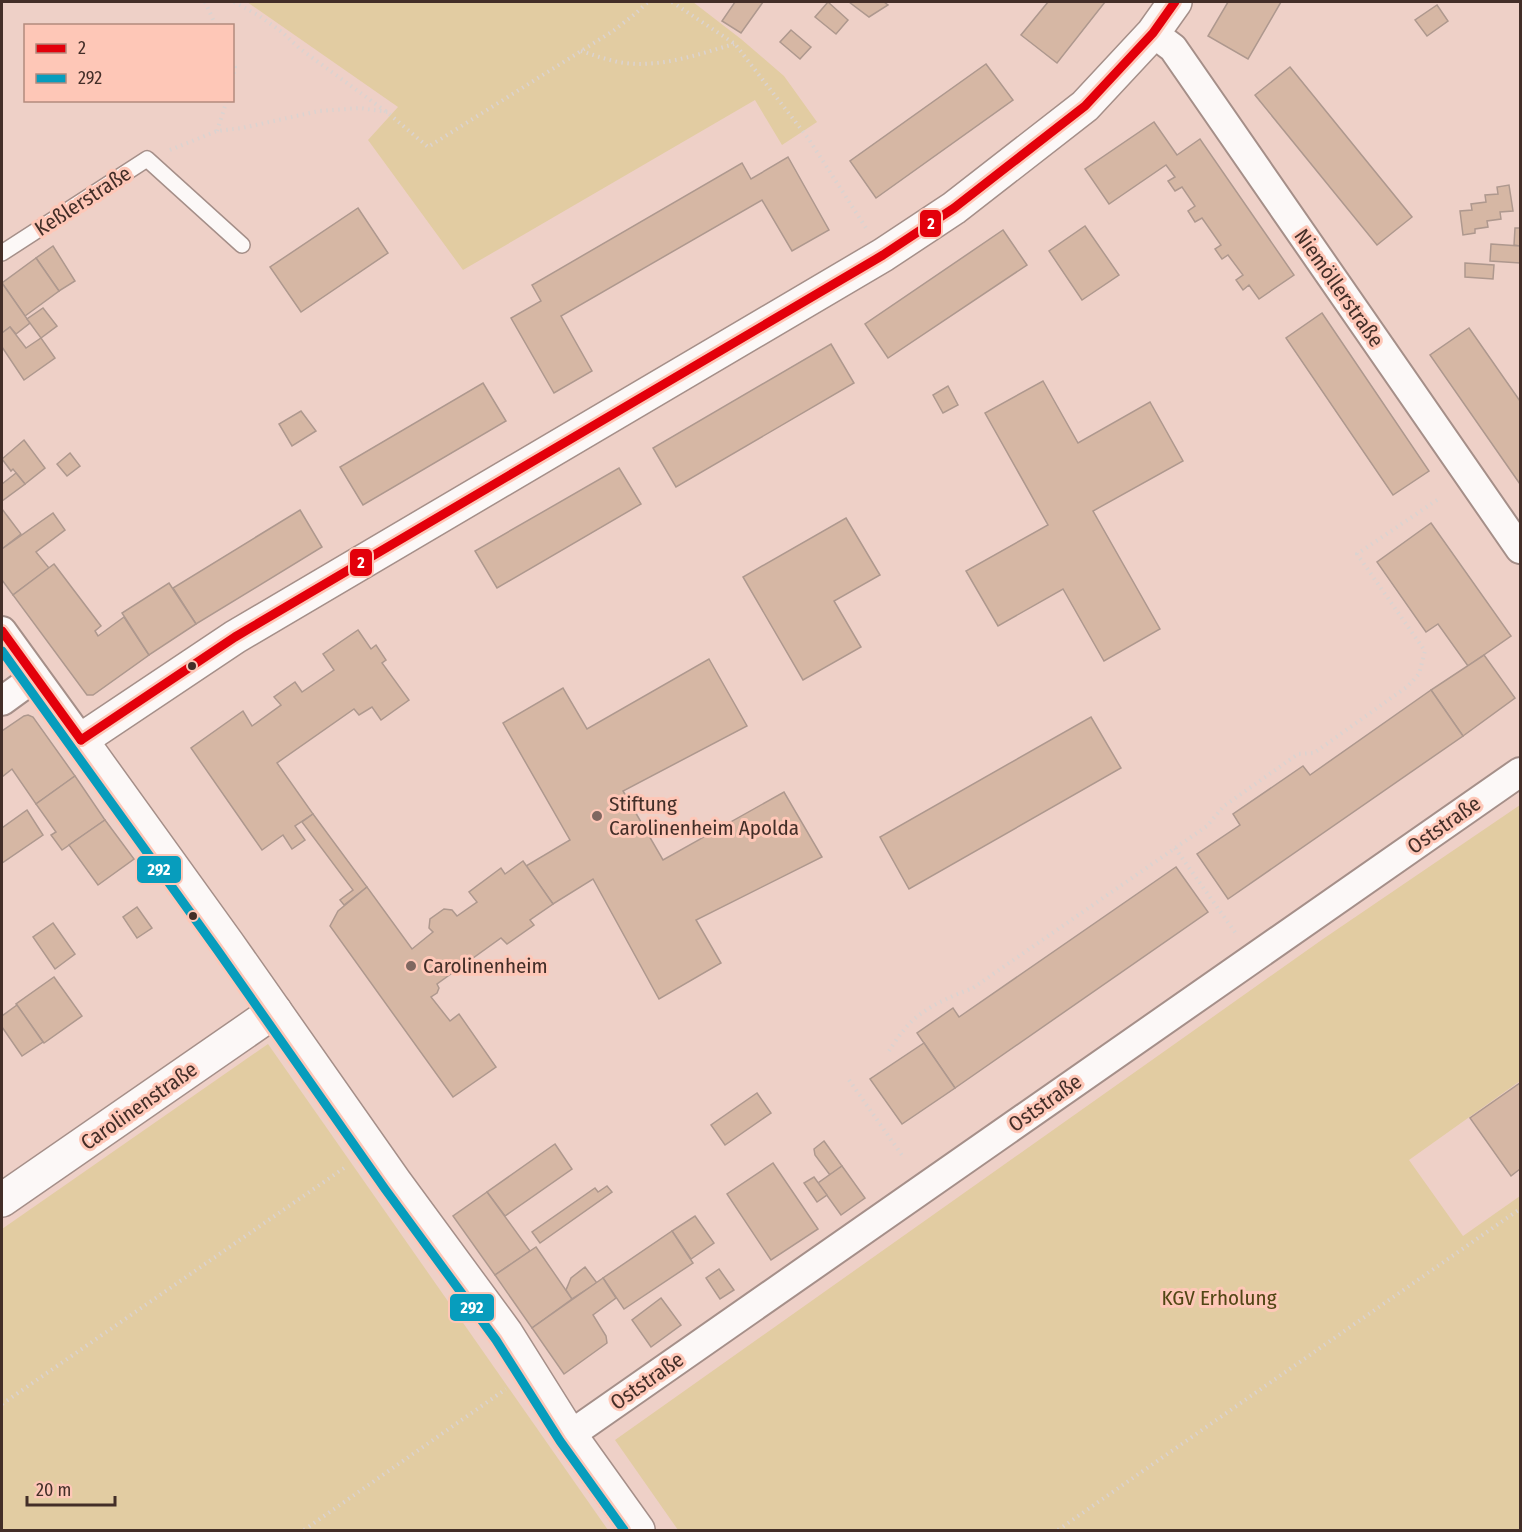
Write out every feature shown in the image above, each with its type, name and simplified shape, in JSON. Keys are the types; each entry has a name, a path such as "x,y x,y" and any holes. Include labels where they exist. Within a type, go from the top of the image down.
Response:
{"street":[{"path":"81,740 235,637 883,255 954,208 1085,106 1153,33 1175,2"},
{"name":"Niemöllerstraße","path":"1153,33 1173,48 1521,549"},
{"path":"2,631 506,1333 570,1435 638,1530"},
{"path":"2,701 35,677"},
{"name":"Oststraße","path":"570,1435 1521,772"},
{"name":"Carolinenstraße","path":"2,1200 275,1011"}],"lane":[{"name":"Keßlerstraße","path":"2,253 147,159 242,245"}],"path":[{"path":"205,2 215,24"},
{"path":"234,2 282,32 299,48 388,112 428,147 613,31 648,2"},
{"path":"672,2 735,44 808,138 883,255"},
{"path":"581,51 617,62 642,64 676,60 735,44"},
{"path":"217,131 226,102"},
{"path":"147,159 217,131 242,128 319,111 360,108 388,112"},
{"path":"889,1051 904,1029 926,1009 973,988 1207,826 1224,806 1298,754 1314,753 1408,686 1419,674 1425,651 1357,554 1440,498"},
{"path":"1175,848 1254,958"},
{"path":"849,1080 904,1158"},
{"path":"2,1404 371,1148"},
{"path":"1058,1530 1521,1209"},
{"path":"304,1530 531,1372"}],"green space":[{"path":"247,2 693,2 784,76 817,122 782,145 755,100 463,270 368,140 398,107"},
{"name":"KGV Erholung","path":"1520,805 1520,1081 1409,1160 1463,1236 1520,1196 1520,1530 678,1530 615,1440 1323,939"},
{"path":"268,1044 608,1530 2,1530 2,1229"}],"building":[{"path":"735,2 763,2 741,33 722,21"},
{"path":"828,2 848,20 836,34 815,17"},
{"path":"849,2 884,2 888,5 869,17"},
{"path":"1048,2 1105,2 1057,63 1021,35"},
{"path":"1228,2 1281,2 1248,59 1208,36"},
{"path":"1437,5 1448,21 1427,36 1415,20"},
{"path":"791,30 811,47 800,59 780,42"},
{"path":"986,64 1013,100 876,198 850,161"},
{"path":"1290,67 1412,217 1377,245 1255,95"},
{"path":"1154,122 1177,155 1200,139 1294,275 1259,299 1249,285 1243,290 1236,280 1243,275 1228,255 1222,259 1215,249 1221,245 1202,218 1195,222 1188,211 1195,206 1182,187 1175,191 1168,181 1175,177 1166,165 1109,204 1085,169"},
{"path":"788,157 829,230 792,251 762,200 561,316 592,371 554,393 511,318 541,301 532,285 742,163 751,179"},
{"path":"1509,185 1513,211 1500,212 1501,219 1487,221 1488,227 1475,229 1475,233 1463,235 1460,211 1472,210 1471,204 1486,202 1485,195 1498,194 1497,187"},
{"path":"358,208 388,253 301,312 270,267"},
{"path":"1085,226 1119,275 1082,300 1049,251"},
{"path":"1515,228 1520,228 1520,246 1514,245"},
{"path":"1003,230 1027,265 888,358 865,324"},
{"path":"1491,244 1520,246 1520,263 1490,261"},
{"path":"53,246 75,281 59,291 36,258"},
{"path":"36,258 59,291 25,316 2,283"},
{"path":"1465,263 1494,265 1493,279 1465,277"},
{"path":"2,283 30,323 16,334 10,327 2,333"},
{"path":"43,308 57,326 41,338 27,319"},
{"path":"1322,313 1429,471 1393,495 1286,338"},
{"path":"10,327 26,348 41,338 55,358 24,380 2,347 2,333"},
{"path":"1469,328 1520,401 1520,484 1430,355"},
{"path":"831,344 854,383 676,487 653,448"},
{"path":"1043,381 1078,443 1150,402 1183,461 1093,511 1160,629 1104,661 1063,589 998,626 966,571 1048,525 985,413"},
{"path":"483,383 506,421 363,505 340,467"},
{"path":"948,386 958,405 943,413 933,395"},
{"path":"301,411 316,431 292,446 279,424"},
{"path":"24,440 45,468 25,484 2,459"},
{"path":"70,453 80,466 67,476 57,464"},
{"path":"619,468 641,504 497,588 475,551"},
{"path":"16,473 25,484 2,501 2,484"},
{"path":"2,509 21,534 2,549"},
{"path":"300,510 322,547 196,624 173,588"},
{"path":"53,513 65,530 36,552 49,568 13,595 2,580 2,549"},
{"path":"846,518 880,575 834,601 861,647 803,680 743,577"},
{"path":"1431,523 1511,636 1468,666 1438,624 1426,632 1377,562"},
{"path":"54,564 101,626 95,631 98,636 124,617 149,655 93,695 87,695 13,595"},
{"path":"169,583 196,624 149,655 122,613"},
{"path":"358,630 371,649 376,645 386,660 382,663 409,700 381,720 372,707 359,715 354,709 277,763 313,814 295,826 305,840 292,849 283,835 262,850 191,748 243,711 252,726 281,705 274,697 295,682 302,692 334,670 323,654"},
{"path":"1484,655 1515,698 1463,736 1431,690"},
{"name":"Stiftung Carolinenheim Apolda","path":"709,659 747,726 623,791 663,860 784,792 822,857 696,920 721,963 659,999 593,879 553,904 526,866 570,840 503,723 563,688 587,729"},
{"path":"1431,690 1463,736 1228,899 1197,854 1240,825 1233,814 1303,766 1310,775"},
{"path":"28,715 33,717 75,776 36,804 12,769 2,777 2,731"},
{"path":"1091,717 1121,768 909,889 880,837"},
{"path":"75,776 105,820 62,850 51,835 56,832 36,804"},
{"path":"27,810 43,835 2,863 2,828"},
{"path":"313,814 367,887 344,905 340,900 353,890 302,822"},
{"path":"105,820 134,859 98,885 69,845"},
{"name":"Carolinenheim","path":"523,861 553,904 530,920 534,925 507,944 501,938 437,984 439,988 437,993 431,997 450,1021 459,1014 496,1067 453,1097 330,926 338,911 367,887 412,949 433,932 429,928 430,919 444,909 452,910 457,916 477,902 469,892 501,868 505,874"},
{"path":"1176,867 1208,912 955,1088 917,1033 953,1008 959,1017"},
{"path":"137,907 152,928 137,938 123,917"},
{"path":"53,923 75,954 55,969 33,937"},
{"path":"54,977 82,1016 44,1043 16,1004"},
{"path":"17,1005 43,1042 22,1056 2,1027 2,1016"},
{"path":"924,1043 955,1088 902,1124 870,1079"},
{"path":"1520,1083 1520,1169 1511,1176 1470,1118"},
{"path":"757,1093 771,1113 725,1145 711,1125"},
{"path":"824,1141 842,1166 830,1175 815,1155 814,1149"},
{"path":"555,1144 572,1169 505,1216 487,1192"},
{"path":"773,1163 818,1229 771,1260 727,1194"},
{"path":"842,1166 865,1198 841,1215 818,1183"},
{"path":"814,1177 827,1195 817,1202 804,1183"},
{"path":"607,1186 612,1192 540,1243 532,1232 595,1188 598,1192"},
{"path":"487,1192 530,1251 495,1275 453,1216"},
{"path":"695,1216 714,1243 691,1259 672,1231"},
{"path":"672,1231 693,1263 624,1309 603,1278"},
{"path":"536,1247 572,1299 532,1328 495,1275"},
{"path":"585,1267 597,1283 572,1299 566,1290 571,1278"},
{"path":"719,1269 734,1290 720,1299 706,1278"},
{"path":"603,1278 616,1298 593,1315 606,1336 607,1343 564,1374 532,1328"},
{"path":"661,1298 681,1325 651,1347 632,1320"}],"transit line":[{"name":"2","path":"81,740 235,637 883,255 954,208 1085,106 1153,33 1175,2"},
{"name":"2","path":"2,631 81,740"},
{"name":"292","path":"2,651 218,951 385,1189 496,1340 560,1441 624,1530"}],"place":[{"name":"Stiftung Carolinenheim Apolda","path":"597,816"},
{"name":"Carolinenheim","path":"411,966"}]}
